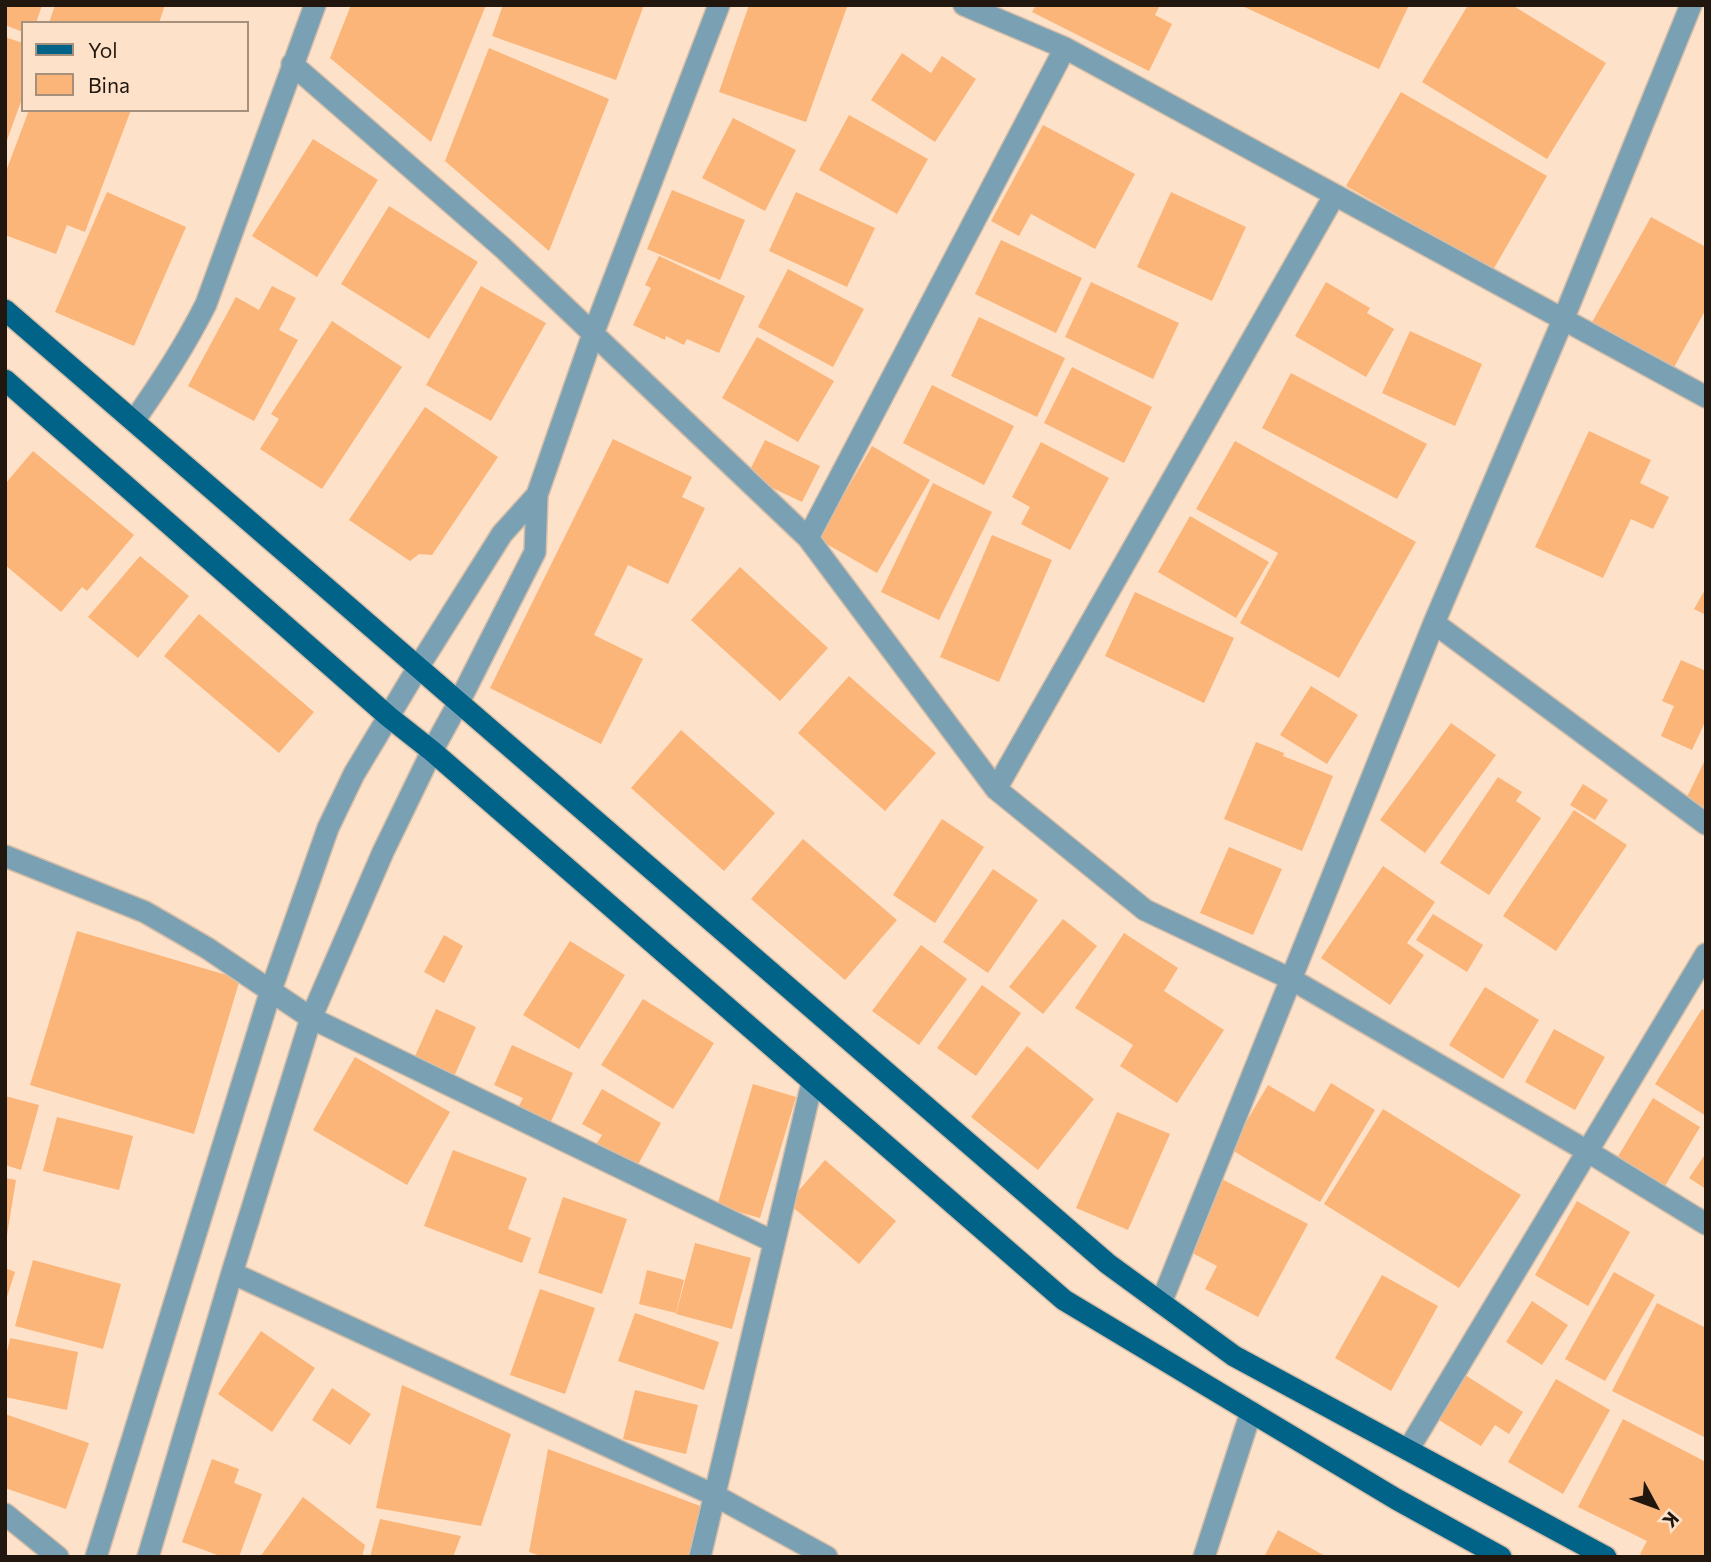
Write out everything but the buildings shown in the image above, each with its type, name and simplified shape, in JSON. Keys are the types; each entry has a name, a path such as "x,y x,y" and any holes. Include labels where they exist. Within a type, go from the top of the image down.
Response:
{"main road":[{"path":"5,310 1108,1264 1234,1356 1606,1557"},
{"path":"5,380 389,717 432,751 1064,1300 1396,1499 1501,1557"}],"street":[{"path":"134,421 186,344 206,304 315,5"},
{"path":"148,1557 311,1018 378,864 432,751 535,552 537,495 593,334 719,5"},
{"path":"964,5 1065,48 1706,397"},
{"path":"1161,1303 1434,623 1693,9"},
{"path":"808,538 1065,48"},
{"path":"292,64 503,248 808,538 996,789 1145,910 1291,979 1587,1151 1706,1224"},
{"path":"996,789 1334,196"},
{"path":"96,1557 271,990 328,828 354,774 419,666 502,534 537,495"},
{"path":"1434,623 1706,824"},
{"path":"5,856 145,912 207,948 311,1018 774,1242"},
{"path":"1408,1450 1706,954"},
{"path":"700,1557 812,1083"},
{"path":"232,1272 713,1495 827,1557"},
{"path":"1204,1557 1251,1412"},
{"path":"5,1514 58,1557"}]}
